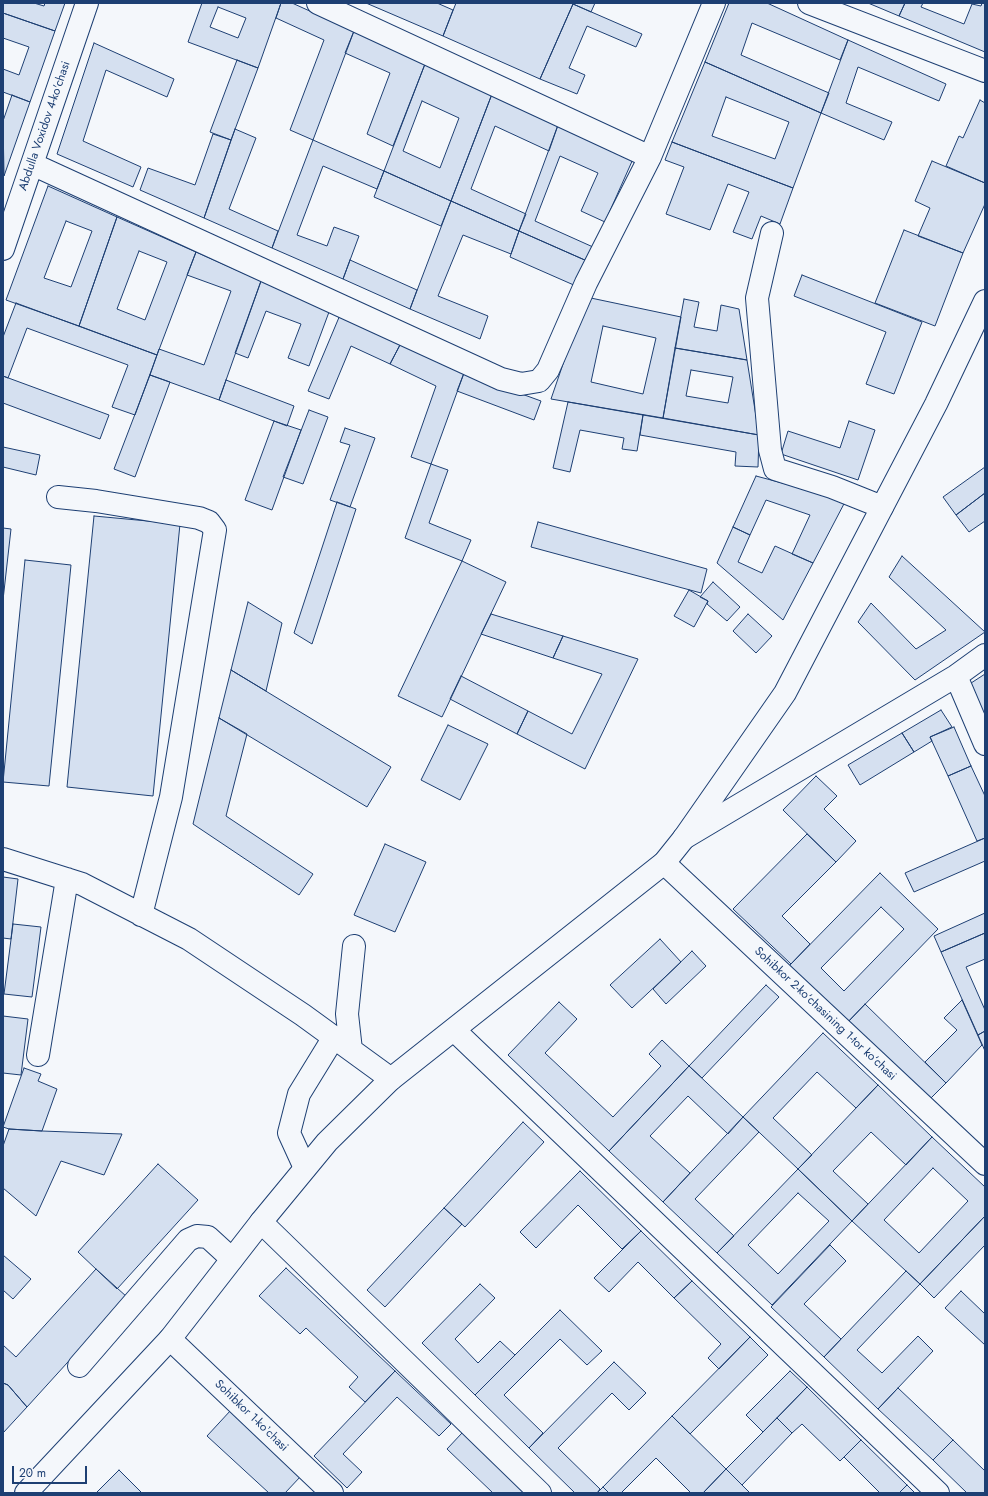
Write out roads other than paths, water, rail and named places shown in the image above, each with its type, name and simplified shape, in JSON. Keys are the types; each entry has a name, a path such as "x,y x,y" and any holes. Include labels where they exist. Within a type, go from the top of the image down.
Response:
{"street":[{"name":"Abdulla Voxidov 4-ko'chasi","path":"3,249 87,3"},
{"path":"318,3 650,157"},
{"path":"32,164 501,379 521,384 539,381 548,370 586,284 650,157 714,3"},
{"path":"809,3 985,71"},
{"path":"772,233 757,298 770,450 775,469 832,487 882,507"},
{"path":"26,1493 170,1339 261,1222 327,1142 391,1079 664,863 684,838 785,693 936,404 985,301"},
{"path":"58,497 96,501 199,518 209,522 215,530 171,797 141,915"},
{"path":"684,838 956,676 985,655"},
{"path":"956,676 985,744"},
{"path":"3,859 82,884 189,939 303,1015 391,1079"},
{"name":"Sohibkor 2-ko‘chasining 1-tor ko‘chasi","path":"664,863 985,1164"},
{"path":"38,1055 67,879"},
{"path":"351,1050 347,1014 354,946"},
{"path":"454,1030 938,1493"},
{"path":"305,1168 289,1133 299,1094 334,1037"},
{"path":"261,1222 540,1493"},
{"path":"79,1366 188,1240 197,1236 208,1237 232,1259"},
{"name":"Sohibkor 1-koʼchasi","path":"170,1339 332,1493"}]}
